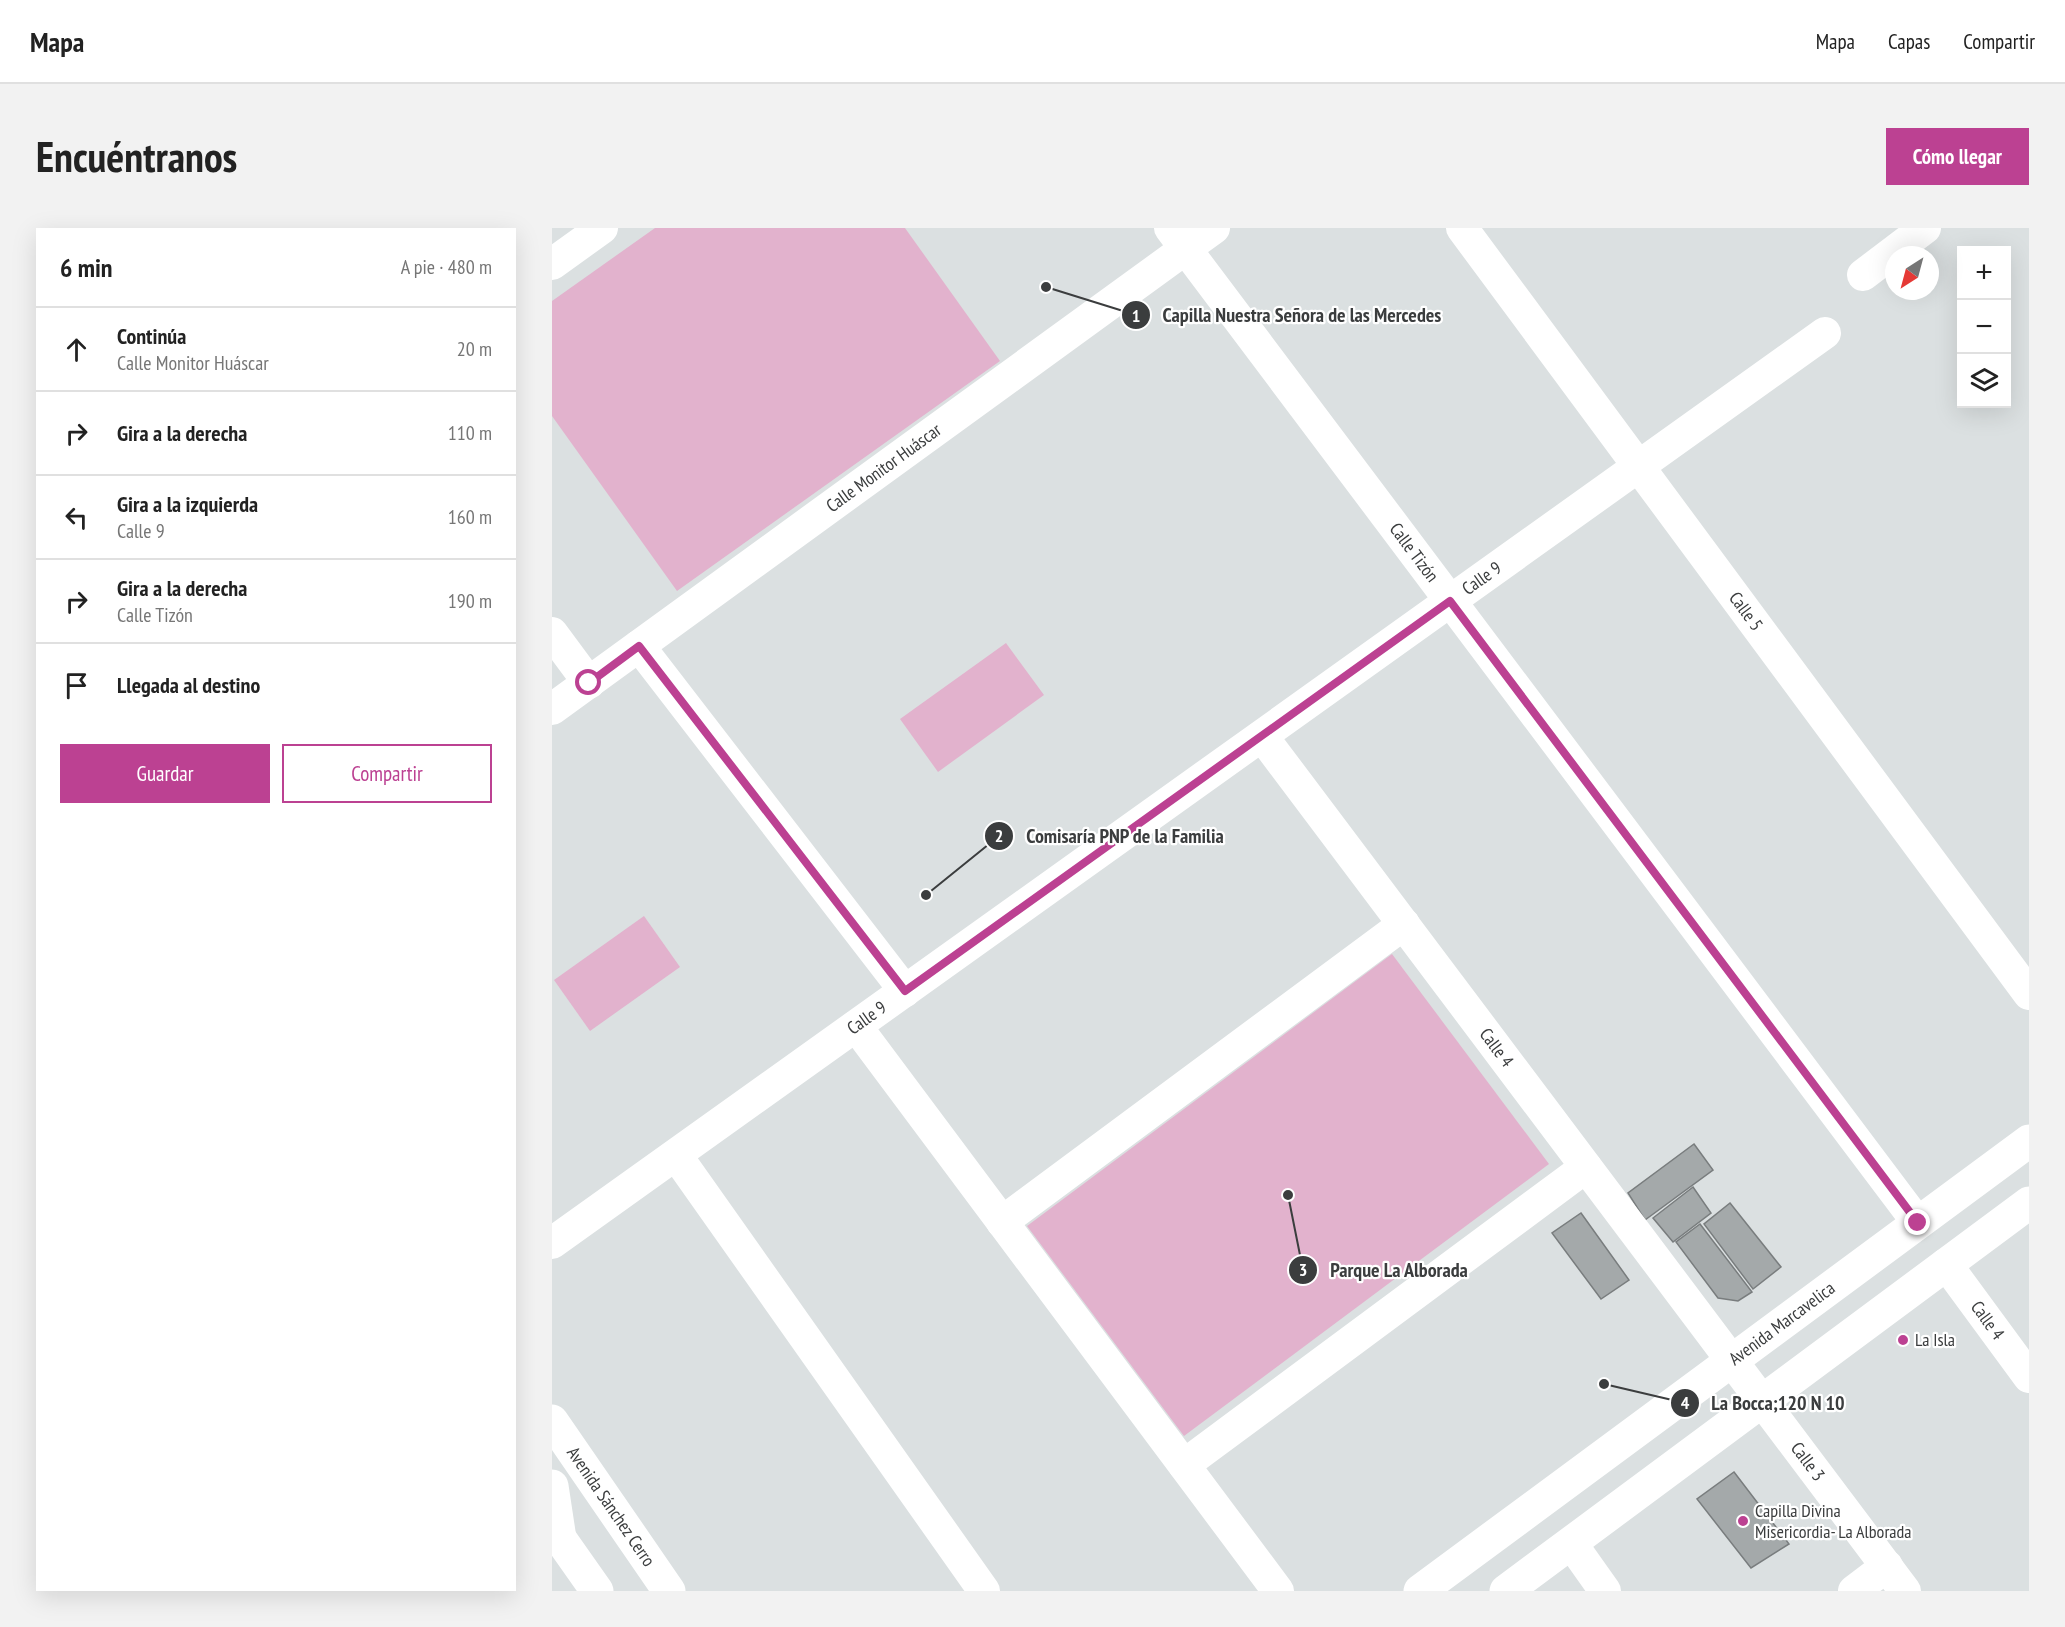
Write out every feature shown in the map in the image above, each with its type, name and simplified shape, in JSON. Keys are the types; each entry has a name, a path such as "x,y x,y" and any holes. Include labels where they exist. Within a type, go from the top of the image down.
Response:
{"main road":[{"name":"Avenida Marcavelica","path":"1420,1591 2029,1141"},
{"path":"1506,1591 2029,1203"},
{"name":"Avenida Sánchez Cerro","path":"552,1421 669,1591"},
{"path":"552,1486 556,1533 597,1591"}],"street":[{"name":"Calle Monitor Huáscar","path":"552,709 639,646 1178,238 1214,228"},
{"name":"Calle 5","path":"1462,228 2029,994"},
{"path":"1863,275 1925,228"},
{"path":"552,264 584,233"},
{"name":"Calle Tizón","path":"1178,238 1918,1223"},
{"name":"Calle 9","path":"552,1243 1638,465 1826,333"},
{"path":"552,633 589,683"},
{"path":"639,646 905,991"},
{"name":"Calle 4","path":"1262,736 1732,1361"},
{"path":"1002,1222 1404,924"},
{"path":"855,1026 1278,1591"},
{"path":"676,1155 984,1591"},
{"path":"1184,1465 1586,1167"},
{"name":"Calle 4","path":"1946,1264 2029,1377"},
{"name":"Calle 3","path":"1732,1361 1764,1400 1905,1591"},
{"path":"1570,1543 1605,1591"},
{"path":"1854,1591 1887,1566"}],"shaded area":[{"path":"655,228 905,228 1000,361 677,591 552,416 552,301"},
{"path":"1006,643 1044,695 938,772 900,719"},
{"path":"644,916 680,967 590,1031 554,980"},
{"path":"1392,954 1549,1164 1184,1436 1027,1226"}],"building":[{"path":"1694,1144 1713,1170 1645,1220 1628,1193"},
{"path":"1693,1187 1711,1213 1673,1242 1653,1218"},
{"path":"1730,1203 1781,1267 1753,1289 1704,1224"},
{"path":"1581,1213 1629,1280 1601,1299 1552,1233"},
{"path":"1700,1224 1752,1292 1738,1301 1718,1298 1676,1242"},
{"name":"Capilla Divina Misericordia- La Alborada","path":"1734,1472 1789,1544 1751,1568 1697,1499"}],"place":[{"name":"Capilla Nuestra Señora de las Mercedes","path":"1046,287"},
{"name":"Comisaría PNP de la Familia","path":"926,895"},
{"name":"Parque La Alborada","path":"1288,1195"},
{"name":"La Isla","path":"1903,1340"},
{"name":"La Bocca;120 N 10","path":"1604,1384"},
{"name":"Capilla Divina Misericordia- La Alborada","path":"1743,1521"}],"route":[{"path":"589,683 639,646 905,991 1450,601 1918,1223"}]}
